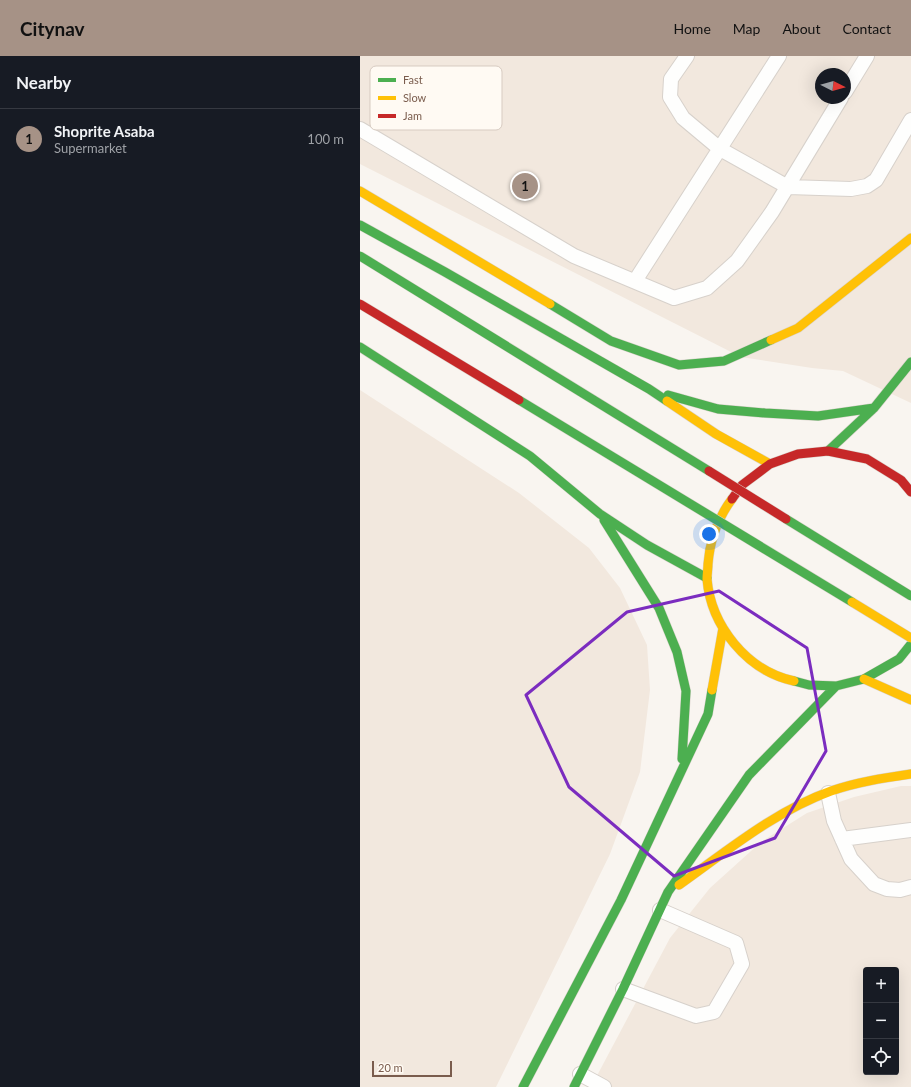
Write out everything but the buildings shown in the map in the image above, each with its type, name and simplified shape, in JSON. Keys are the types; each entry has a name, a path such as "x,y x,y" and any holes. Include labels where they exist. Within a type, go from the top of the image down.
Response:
{"main road":[{"path":"360,191 611,341 679,365 724,361 798,328 911,238"},
{"path":"360,225 649,389 716,434 770,464"},
{"path":"360,256 911,596"},
{"path":"360,304 911,638"},
{"path":"360,347 530,456 600,514 648,545 707,578"},
{"path":"828,451 874,408 908,368 911,362"},
{"path":"649,389 718,409 765,414 818,416 874,408"},
{"path":"911,492 901,480 867,459 828,451 798,454 770,464 742,484 722,512 710,544 707,578 712,604 723,628 739,650 759,667 783,679 809,685 836,686 864,679 899,659 911,644"},
{"path":"600,514 659,608 677,652 686,691 681,773"},
{"path":"523,1087 621,900 708,714 723,628"},
{"path":"864,679 911,700"},
{"path":"574,1087 623,989 668,892 749,775 836,686"},
{"path":"668,892 790,810 820,795 865,781 911,774"}],"lane":[{"path":"687,56 671,79 670,97 683,118 720,148 788,187 851,189 866,186 876,180 911,120"},
{"path":"635,281 779,56"},
{"path":"851,82 867,56"},
{"path":"360,129 574,256 674,298 707,288 737,261 788,187 837,104"},
{"path":"828,793 834,821 851,859 874,884 887,889 900,890 911,887"},
{"path":"842,839 911,830"},
{"path":"623,989 696,1016 714,1012 742,964 736,943 660,910"},
{"path":"580,1074 604,1087"}],"highlighted area":[{"path":"719,591 807,648 826,751 775,838 674,876 569,787 526,695 627,612"}],"shaded area":[{"path":"360,56 911,56 911,403 843,371 812,368 741,357 360,164"},
{"path":"360,390 519,493 589,548 620,588 647,645 650,690 640,772 610,854 496,1087 360,1087"},
{"path":"901,786 911,786 911,1087 591,1087 670,938 710,888 761,842 807,813 854,797"}],"traffic: fast":[{"path":"360,225 445,272 649,389 667,401"},
{"path":"360,256 709,471"},
{"path":"550,304 611,341 679,365 724,361 771,340"},
{"path":"360,347 530,456 600,514 647,545 707,578"},
{"path":"828,451 874,408 911,362"},
{"path":"668,395 718,409 765,413 818,416 874,408"},
{"path":"519,400 852,602"},
{"path":"786,519 911,596"},
{"path":"604,520 659,608 677,652 686,691 682,759"},
{"path":"794,681 809,685 836,686 864,679 899,659 911,644"},
{"path":"574,1087 623,989 668,892 749,775 836,686"},
{"path":"523,1087 621,900 708,714 712,690"}],"traffic: slow":[{"path":"360,191 550,304"},
{"path":"771,340 798,328 911,238"},
{"path":"667,401 716,434 770,464"},
{"path":"732,499 718,522 709,555 707,579 710,596 716,613 734,644 747,657 761,667 777,676 794,681"},
{"path":"852,602 911,638"},
{"path":"712,690 723,628"},
{"path":"864,679 911,700"},
{"path":"679,885 752,833 790,809 810,799 851,785 911,774"}],"traffic: jam":[{"path":"360,304 519,400"},
{"path":"732,499 742,485 770,464 798,454 828,451 867,459 901,480 911,492"},
{"path":"709,471 786,519"}],"place":[{"name":"Shoprite Asaba","path":"525,186"}]}
